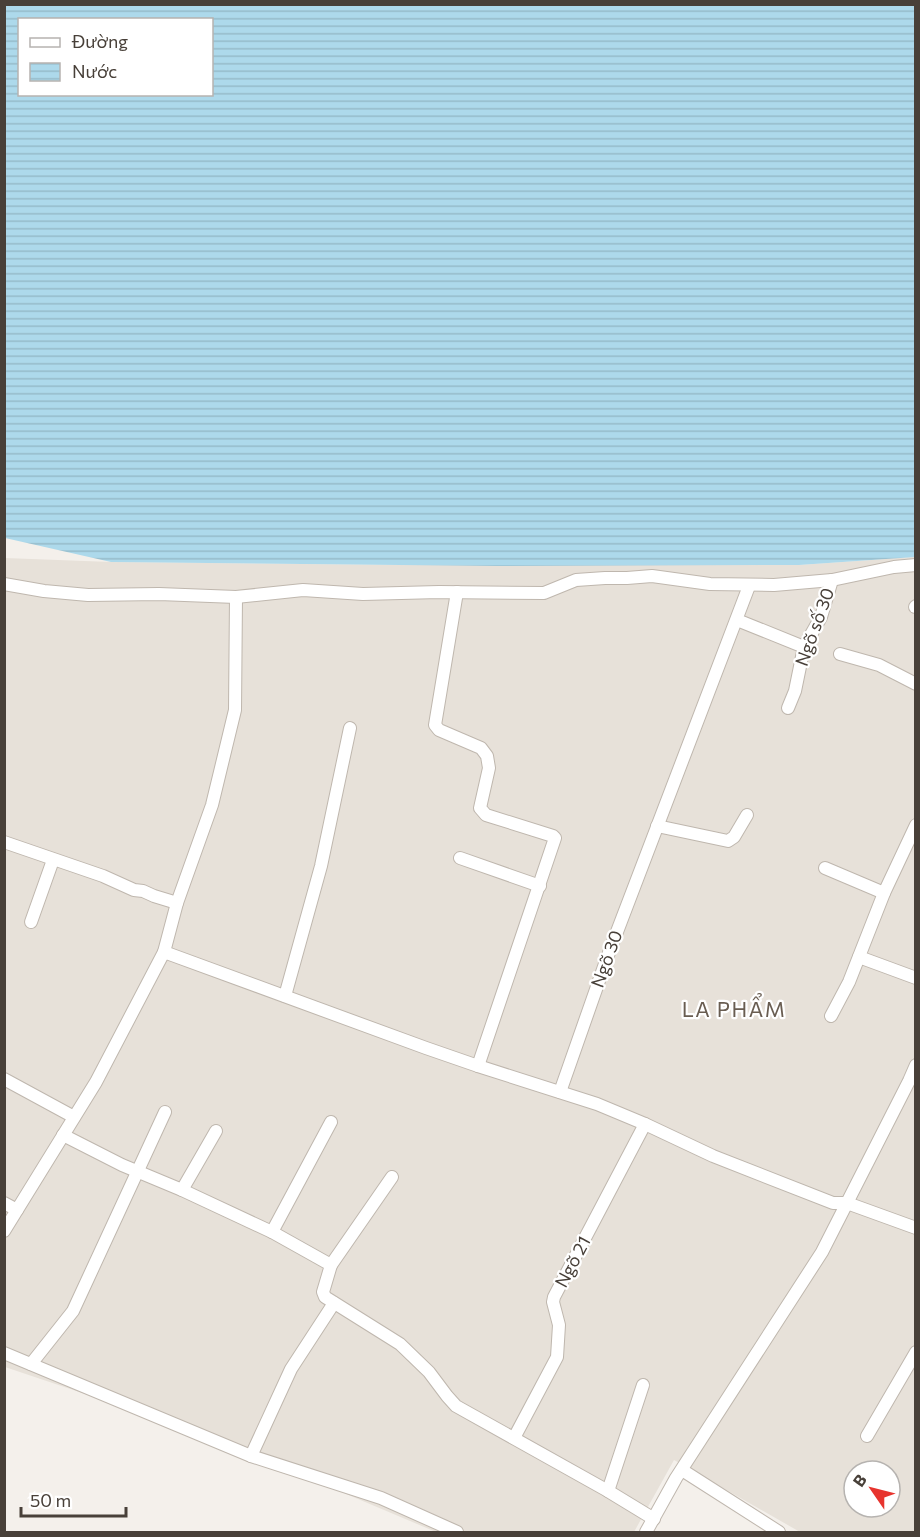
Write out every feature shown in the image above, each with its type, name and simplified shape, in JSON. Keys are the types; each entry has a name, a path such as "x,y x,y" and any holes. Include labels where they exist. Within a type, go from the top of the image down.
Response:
{"street":[{"path":"4,584 88,595 159,594 236,597 303,590 363,594 544,592 576,580 652,576 710,584 749,586 831,580 915,565"},
{"name":"Ngõ số 30","path":"788,708 795,691 804,647 821,617 831,580"},
{"name":"Ngõ 30","path":"560,1092 589,1007 749,586"},
{"path":"457,592 435,725 438,730 481,748 487,756 489,768 480,808 484,813 555,837 478,1066"},
{"path":"4,1231 96,1082 164,952 177,903 212,805 235,710 236,597"},
{"path":"737,620 804,647"},
{"path":"840,654 879,665 915,684"},
{"path":"285,996 321,866 350,728"},
{"path":"657,826 728,841 735,835 747,815"},
{"path":"831,1016 860,957 884,893 915,825"},
{"path":"4,842 103,876 134,890 177,903"},
{"path":"460,858 540,886"},
{"path":"31,922 53,860"},
{"path":"825,868 884,893"},
{"path":"164,952 478,1066 597,1104 713,1156 833,1203 848,1203 915,1228"},
{"path":"860,957 915,978"},
{"path":"646,1533 682,1470 822,1252 915,1065"},
{"path":"4,1079 74,1117"},
{"path":"31,1364 73,1311 165,1112"},
{"path":"272,1232 331,1122"},
{"name":"Ngõ 21","path":"514,1438 557,1357 559,1325 553,1302 554,1297 645,1124"},
{"path":"182,1190 216,1131"},
{"path":"63,1135 122,1165 272,1232 331,1265"},
{"path":"392,1177 331,1265 323,1293 325,1297 400,1344 429,1372 456,1406 654,1518"},
{"path":"4,1203 17,1210"},
{"path":"250,1456 291,1369 334,1303"},
{"path":"4,1353 250,1456 381,1498 457,1533"},
{"path":"867,1436 915,1353"},
{"path":"608,1491 643,1385"},
{"path":"682,1470 779,1533"}],"shaded area":[{"path":"915,557 915,1532 800,1532 674,1460 634,1532 436,1532 207,1435 5,1367 5,558 111,562 496,566 799,565"}],"water":[{"path":"5,4 915,5 915,557 799,565 496,566 111,562 5,538"}],"district":[{"name":"LA PHẨM","path":"734,1010"}]}
